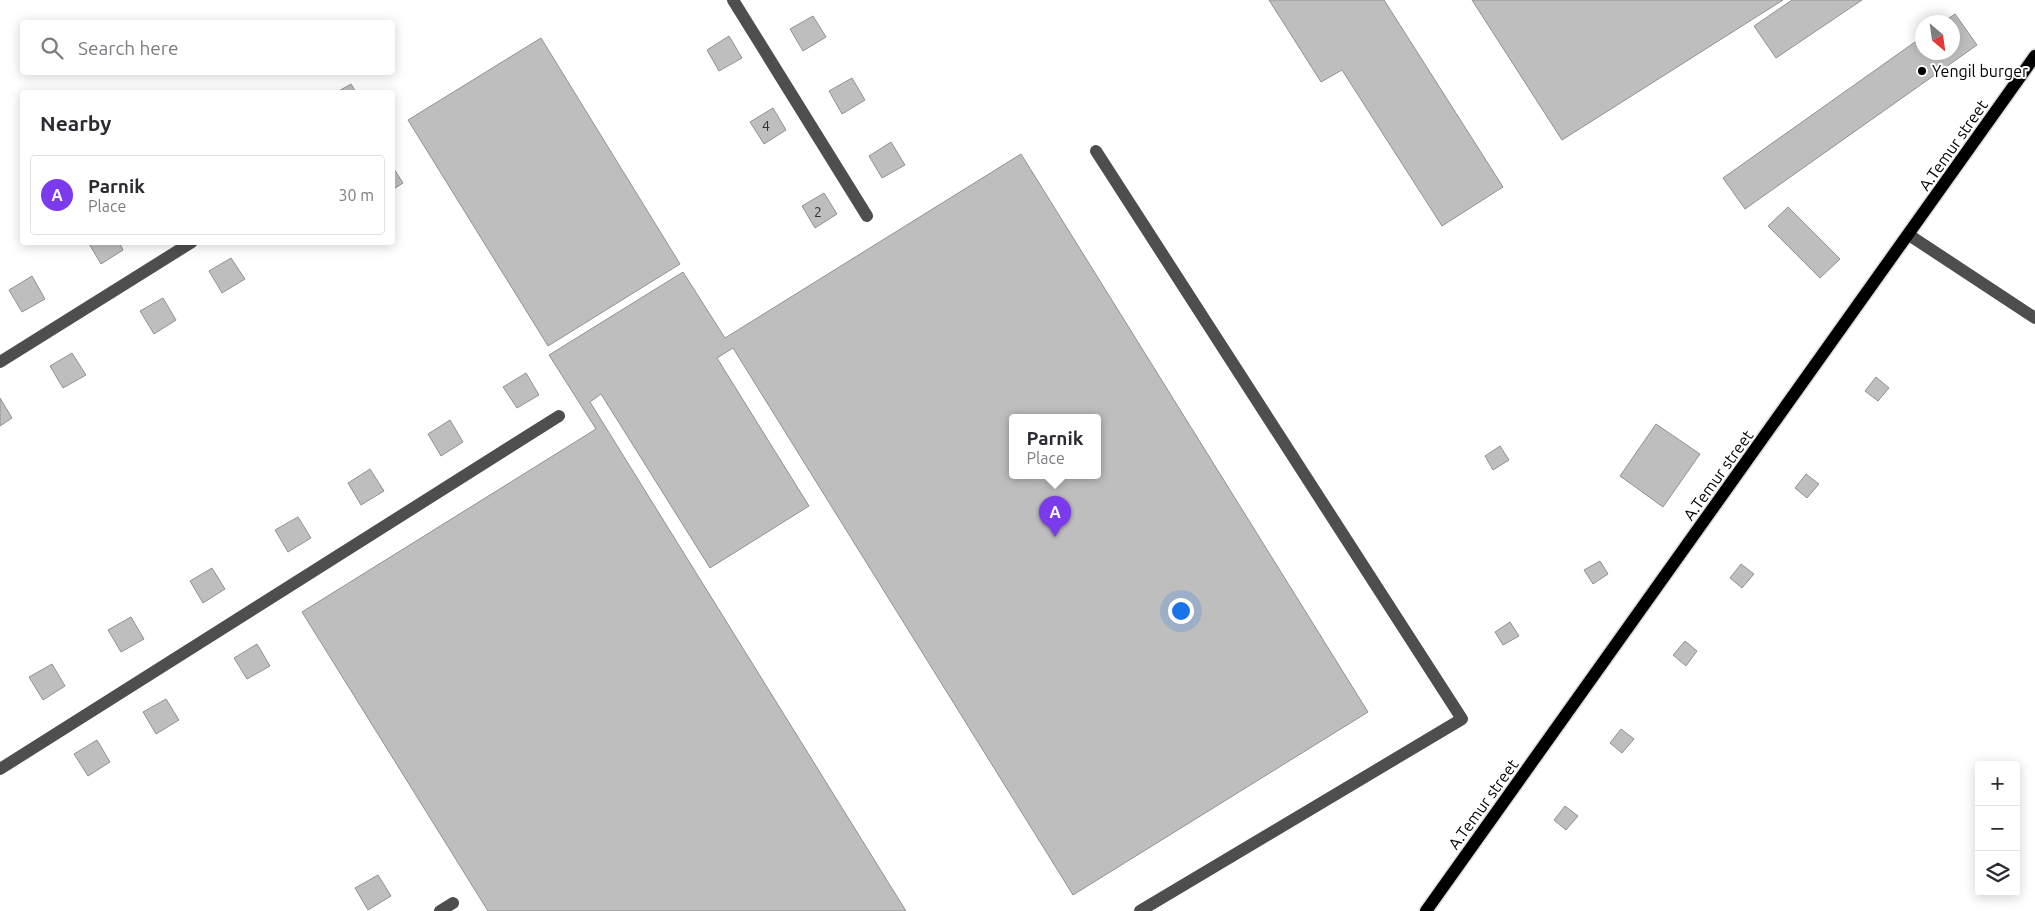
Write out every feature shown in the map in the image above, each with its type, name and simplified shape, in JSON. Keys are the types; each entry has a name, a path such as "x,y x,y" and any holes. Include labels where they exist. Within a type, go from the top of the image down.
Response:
{"main road":[{"name":"A.Temur street","path":"1426,911 2035,56"}],"street":[{"path":"733,0 867,216"},
{"path":"1096,152 1462,719 1140,911"},
{"path":"1909,235 2035,318"},
{"path":"0,362 187,245"},
{"path":"0,769 559,416"},
{"path":"440,911 453,903"}],"building":[{"path":"1269,0 1384,0 1503,187 1442,226 1342,70 1321,82"},
{"path":"1472,0 1783,0 1562,140"},
{"path":"1792,0 1862,0 1776,58 1754,26"},
{"path":"813,16 826,37 803,51 790,29"},
{"path":"1960,21 1977,45 1960,57"},
{"path":"729,36 742,58 719,71 707,50"},
{"path":"541,38 680,264 548,346 408,120"},
{"path":"1915,42 1915,60 1956,60 1745,209 1723,178"},
{"path":"852,78 865,100 842,114 829,91"},
{"path":"351,84 355,90 340,90"},
{"path":"773,108 786,130 764,144 750,122"},
{"path":"891,142 905,165 882,178 869,156"},
{"path":"1021,154 1368,712 1073,895 733,348 717,358 809,506 710,568 601,394 590,402 906,911 488,911 302,612 596,429 549,355 683,272 725,338"},
{"path":"395,171 403,183 395,188"},
{"path":"824,193 837,214 815,228 802,206"},
{"path":"1788,207 1840,259 1820,278 1768,226"},
{"path":"90,245 120,245 123,250 101,264"},
{"path":"231,258 245,279 222,293 209,271"},
{"path":"32,276 45,299 22,312 9,290"},
{"path":"163,298 176,320 154,334 140,311"},
{"path":"72,353 86,375 63,388 50,366"},
{"path":"526,373 539,395 517,408 503,387"},
{"path":"1876,377 1889,388 1878,401 1865,391"},
{"path":"0,398 12,418 0,426"},
{"path":"450,420 463,442 441,456 428,434"},
{"path":"1656,424 1700,454 1663,507 1620,476"},
{"path":"1500,446 1509,460 1493,470 1485,456"},
{"path":"370,469 384,491 361,505 348,483"},
{"path":"1806,474 1819,484 1807,498 1795,488"},
{"path":"298,517 311,538 288,552 275,530"},
{"path":"1600,561 1608,574 1593,584 1584,570"},
{"path":"1741,564 1754,574 1742,588 1730,578"},
{"path":"212,568 225,589 203,603 190,581"},
{"path":"131,617 144,639 121,652 108,630"},
{"path":"1510,622 1519,636 1503,645 1495,632"},
{"path":"1685,641 1697,651 1686,666 1673,655"},
{"path":"257,644 270,666 247,679 234,658"},
{"path":"52,664 65,686 43,700 29,677"},
{"path":"166,699 179,720 156,734 143,712"},
{"path":"1621,729 1634,739 1622,753 1610,743"},
{"path":"97,740 110,762 88,776 74,754"},
{"path":"1565,806 1578,816 1566,830 1554,820"},
{"path":"378,875 391,896 368,910 355,888"}],"place":[{"name":"Yengil burger","path":"1922,71"},
{"name":"Parnik","path":"1055,537"}]}
